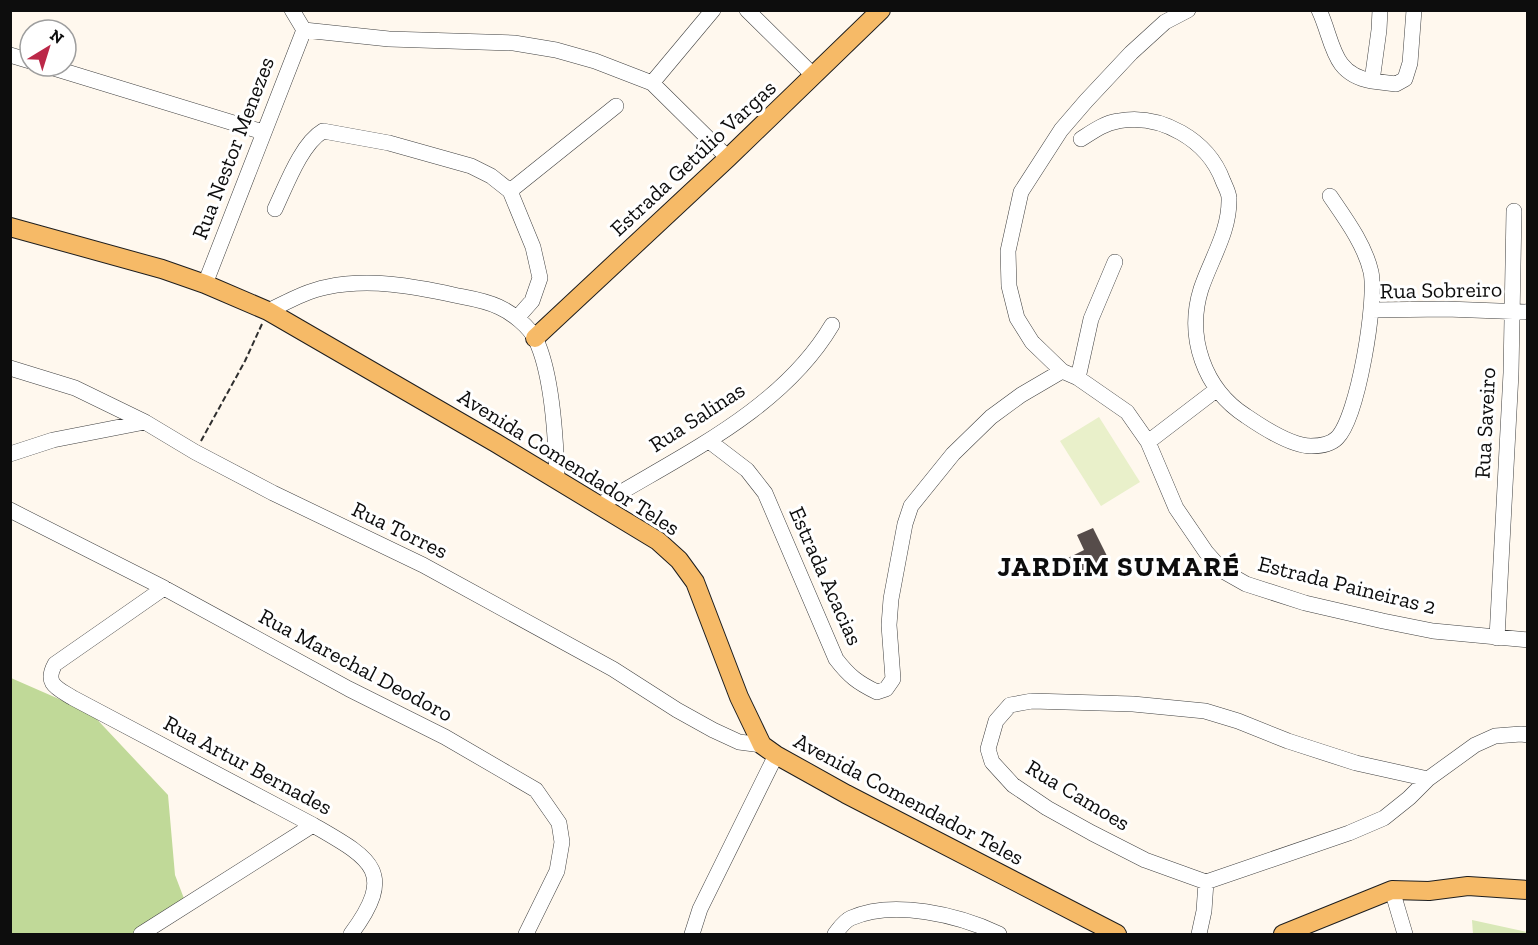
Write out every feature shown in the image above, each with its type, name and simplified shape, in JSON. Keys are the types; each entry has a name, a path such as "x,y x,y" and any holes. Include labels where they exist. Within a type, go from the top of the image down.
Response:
{"main road":[{"name":"Estrada Getúlio Vargas","path":"535,338 728,158 881,10"},
{"name":"Avenida Comendador Teles","path":"10,227 162,268 268,311 658,541 679,560 695,582 739,697 769,750 846,794 1117,934"},
{"path":"1283,934 1392,890 1428,891 1468,886 1527,890"}],"street":[{"path":"292,10 304,30 389,39 514,43 556,50 595,61 652,83 728,158"},
{"path":"652,83 713,10"},
{"path":"747,10 814,76"},
{"name":"Estrada Paineiras 2","path":"1188,10 1165,22 1131,53 1086,101 1061,130 1021,192 1008,251 1009,286 1017,318 1032,342 1062,371 1078,378 1127,412 1148,442 1176,508 1206,552 1223,571 1246,584 1305,603 1383,621 1433,631 1527,640"},
{"path":"1319,10 1332,50 1344,68 1357,79 1396,84 1405,79 1410,63 1414,10"},
{"path":"1372,81 1380,10"},
{"name":"Rua Nestor Menezes","path":"205,284 304,30"},
{"path":"78,75 263,132"},
{"path":"510,191 616,106"},
{"name":"Rua Sobreiro","path":"1082,139 1103,125 1117,121 1137,120 1164,124 1184,133 1218,167 1229,196 1226,222 1201,289 1195,320 1202,362 1216,390 1233,408 1270,432 1309,446 1324,445 1336,440 1345,427 1354,403 1371,310 1520,311"},
{"path":"275,209 314,136 323,130 389,143 471,166 491,176 510,191 533,247 540,278 532,301 517,318"},
{"path":"1330,196 1353,230 1370,270 1371,310"},
{"name":"Rua Saveiro","path":"1497,638 1520,311 1514,212"},
{"path":"1078,378 1091,319 1115,262"},
{"path":"268,311 309,292 329,286 358,284 415,287 478,299 498,306 517,318 535,338 544,364 556,446 557,480"},
{"name":"Rua Salinas","path":"598,506 744,418 819,346 832,325"},
{"name":"Rua Torres","path":"10,368 75,388 145,422 195,452 423,566 613,669 677,711 713,730 739,742 769,750"},
{"name":"Estrada Acacias","path":"709,441 747,470 757,482 775,514 836,659 847,674 860,684 878,692 886,688 893,679 889,625 891,599 905,524 911,506 953,454 991,417 1021,395 1062,371"},
{"path":"1148,442 1216,390"},
{"path":"10,454 53,440 145,422"},
{"name":"Rua Marechal Deodoro","path":"10,510 164,588 349,689 446,737 536,790 559,823 562,842 557,871 526,934"},
{"name":"Rua Artur Bernades","path":"164,588 55,664 49,674 50,680 55,687 73,698 313,825 350,846 365,858 374,873 376,889 364,917 351,934"},
{"name":"Rua Camoes","path":"1206,882 1145,860 1092,834 1047,808 1013,784 992,762 988,749 996,722 1010,705 1032,701 1133,704 1205,711 1356,763 1428,779"},
{"path":"1199,934 1204,911 1206,882 1349,833 1384,818 1428,779 1475,745 1495,736 1524,734"},
{"path":"692,934 700,909 769,750"},
{"path":"141,934 313,825"},
{"path":"1392,890 1405,934"},
{"path":"835,934 848,919 875,910 909,910 950,917 999,934"}],"path":[{"path":"195,452 245,361 268,311"}],"green space":[{"path":"1099,417 1140,482 1101,506 1060,441"},
{"path":"11,678 91,713 168,795 175,875 188,909 153,934 11,934"},
{"path":"1472,920 1527,932 1527,934 1473,934"}],"building":[{"path":"1093,528 1110,562 1077,577 1068,558 1084,550 1077,535"}],"district":[{"name":"JARDIM SUMARÉ","path":"1119,566"}]}
